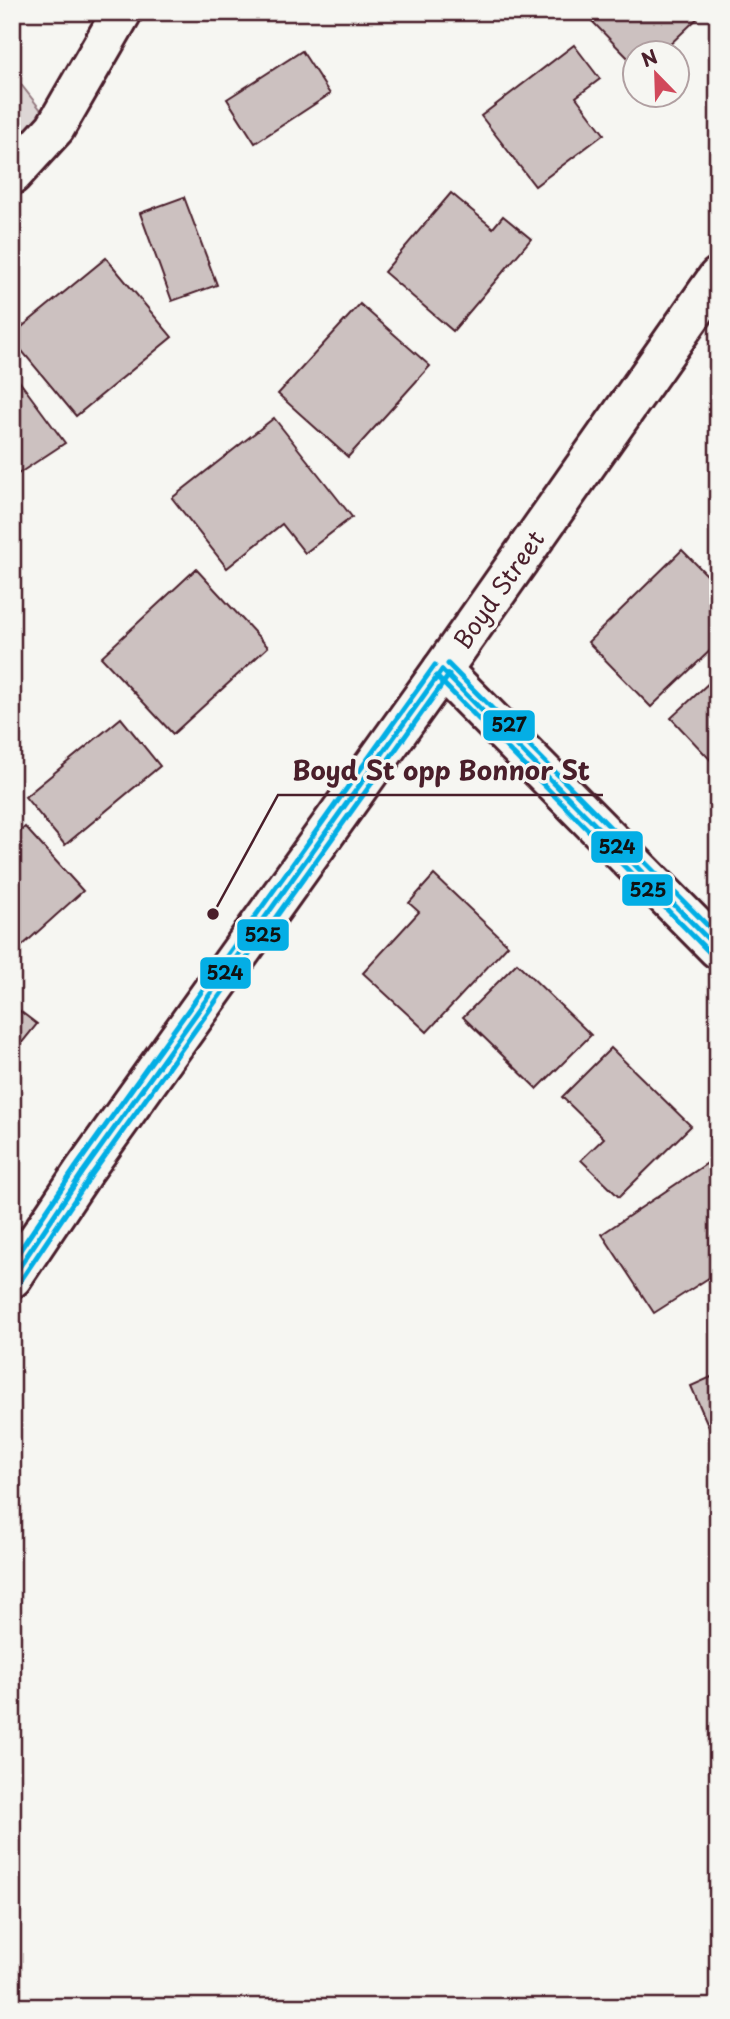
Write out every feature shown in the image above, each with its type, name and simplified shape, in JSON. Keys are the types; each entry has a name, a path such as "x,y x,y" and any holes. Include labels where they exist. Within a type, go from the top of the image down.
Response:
{"main road":[{"path":"12,176 55,128 122,12"},
{"name":"Boyd Street","path":"12,1278 90,1161 442,670 718,277"},
{"path":"442,670 718,949"}],"shaded area":[{"path":"12,73 55,128 12,175"}],"building":[{"path":"583,12 704,12 677,38 622,38 622,52"},
{"path":"574,45 600,79 576,97 604,134 535,186 481,116"},
{"path":"302,51 330,94 255,143 227,99"},
{"path":"451,193 493,228 503,216 531,239 453,331 384,272"},
{"path":"184,197 217,285 172,301 140,213"},
{"path":"106,258 172,337 76,416 12,339 12,335"},
{"path":"360,304 430,366 348,457 278,394"},
{"path":"14,374 65,443 12,478 12,375"},
{"path":"274,418 352,517 305,553 282,524 227,568 172,498"},
{"path":"682,550 718,586 718,643 651,707 588,642"},
{"path":"196,569 268,647 173,734 101,657"},
{"path":"712,680 718,686 718,768 671,718"},
{"path":"121,718 160,766 65,845 25,797"},
{"path":"25,827 83,891 12,955 12,839"},
{"path":"434,875 508,945 427,1032 363,973 419,912 409,903"},
{"path":"517,963 591,1035 537,1089 463,1017"},
{"path":"12,1005 37,1024 12,1055"},
{"path":"611,1048 691,1126 619,1197 581,1160 604,1138 562,1097"},
{"path":"718,1156 718,1272 654,1313 602,1234"},
{"path":"718,1374 718,1448 691,1386"}],"transit line":[{"name":"527","path":"448,664 718,936"},
{"name":"527","path":"12,1262 76,1167 435,665"},
{"name":"524","path":"442,670 718,949"},
{"name":"524","path":"12,1278 83,1172 442,670"},
{"name":"525","path":"19,1283 90,1177 449,675"},
{"name":"525","path":"436,676 712,955"}],"place":[{"name":"Boyd St opp Bonnor St","path":"213,914"}]}
